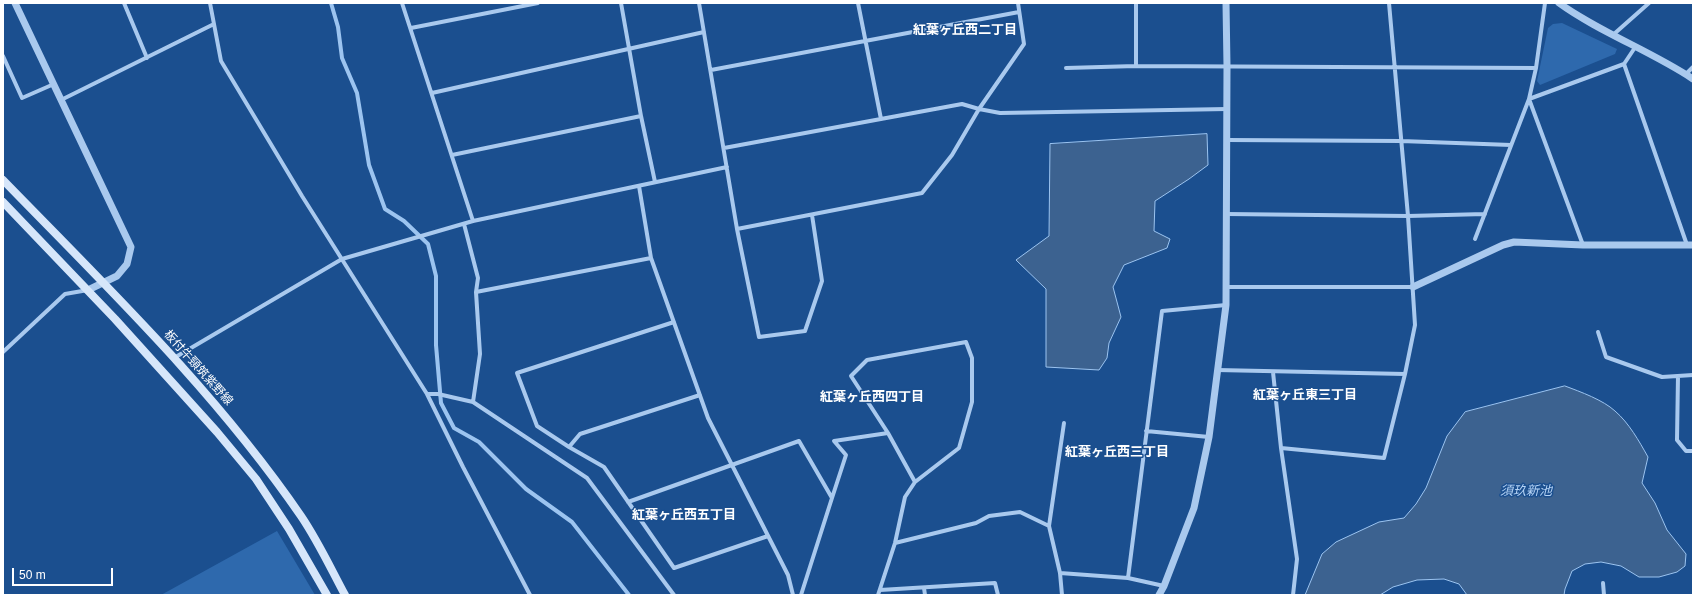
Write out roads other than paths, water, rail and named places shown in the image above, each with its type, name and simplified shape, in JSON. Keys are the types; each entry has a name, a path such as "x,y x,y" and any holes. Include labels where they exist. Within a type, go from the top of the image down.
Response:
{"main road":[{"name":"板付牛頸筑紫野線","path":"3,180 174,358 232,423 268,469 302,518 345,595"},
{"path":"3,202 88,290 217,432 256,478 327,595"}],"street":[{"path":"3,352 65,294 88,290 104,284 117,276 127,264 131,247 15,3"},
{"path":"124,3 147,58"},
{"path":"210,3 221,61 302,196 427,394 462,467 530,595"},
{"path":"402,3 473,221"},
{"path":"410,28 538,3"},
{"path":"621,3 641,116 655,182"},
{"path":"858,3 864,41 881,119"},
{"path":"737,229 922,193 952,155 979,110 1024,44 1018,3"},
{"path":"1136,3 1136,66"},
{"path":"1159,595 1164,586 1194,508 1208,437 1226,305 1226,3"},
{"path":"1281,448 1384,458 1405,374 1415,325 1408,216 1389,3"},
{"path":"1475,239 1529,98 1536,68 1545,3"},
{"path":"1559,3 1572,13 1614,34 1693,79"},
{"path":"1614,34 1649,3"},
{"path":"700,4 737,229 759,337 805,331 822,281 812,215"},
{"path":"711,70 1019,12"},
{"path":"61,100 214,24"},
{"path":"432,93 704,32"},
{"path":"1529,98 1624,64 1636,46"},
{"path":"3,56 22,98 54,84"},
{"path":"1226,287 1413,287 1502,245 1514,242 1583,245 1690,245 1624,64"},
{"path":"1066,68 1136,66 1536,68"},
{"path":"1686,74 1693,67"},
{"path":"1529,98 1583,245"},
{"path":"724,148 962,104 979,110 1000,113 1227,109"},
{"path":"452,155 641,116"},
{"path":"1227,140 1401,141 1511,144"},
{"path":"174,358 342,259 473,221 727,167"},
{"path":"639,186 651,258 708,418 788,576 793,595"},
{"path":"1226,214 1408,216 1485,214"},
{"path":"464,224 478,278 476,292 480,354 473,402"},
{"path":"476,292 651,258"},
{"path":"1128,578 1162,310 1226,305"},
{"path":"674,322 518,373 537,426 604,467 674,568 768,536"},
{"path":"1598,332 1606,357 1662,377 1693,375"},
{"path":"915,482 888,432 851,376 867,360 966,342 972,358 972,402 959,448 915,482 905,496 895,543 879,593 995,583 998,595"},
{"path":"1217,370 1405,374"},
{"path":"1273,372 1281,448 1297,559 1292,595"},
{"path":"1678,376 1677,440 1686,451 1693,452"},
{"path":"427,394 446,396 473,402 587,478 674,595"},
{"path":"569,446 580,434 700,395"},
{"path":"1062,595 1060,573 1049,526 1064,423"},
{"path":"1146,431 1208,437"},
{"path":"801,595 846,455 834,441 888,432"},
{"path":"628,502 799,440 832,498"},
{"path":"895,543 976,523 989,516 1020,512 1049,526"},
{"path":"1060,573 1128,578 1164,586"},
{"path":"1603,583 1604,595"},
{"path":"924,588 925,595"}],"water":[{"path":"1207,134 1208,165 1155,201 1154,231 1170,239 1167,248 1124,265 1113,287 1121,317 1109,343 1107,358 1099,370 1046,367 1046,289 1016,260 1049,236 1050,144"},
{"name":"須玖新池","path":"1565,386 1592,397 1610,407 1625,421 1633,432 1648,457 1642,483 1655,503 1667,530 1686,554 1685,566 1677,572 1659,577 1639,577 1621,566 1601,562 1585,564 1572,571 1564,595 1467,595 1459,584 1444,579 1417,580 1393,587 1380,595 1305,595 1322,554 1336,542 1379,522 1404,518 1416,504 1426,488 1447,436 1465,412"}],"waterway":[{"path":"331,3 338,27 342,58 357,93 369,165 385,209 404,221 428,244 436,276 436,345 441,403 454,428 479,442 526,489 572,522 629,595"}],"district":[{"name":"紅葉ヶ丘西二丁目","path":"965,30"},
{"name":"紅葉ヶ丘東三丁目","path":"1305,395"},
{"name":"紅葉ヶ丘西四丁目","path":"872,397"},
{"name":"紅葉ヶ丘西三丁目","path":"1117,452"},
{"name":"紅葉ヶ丘西五丁目","path":"684,515"}]}
